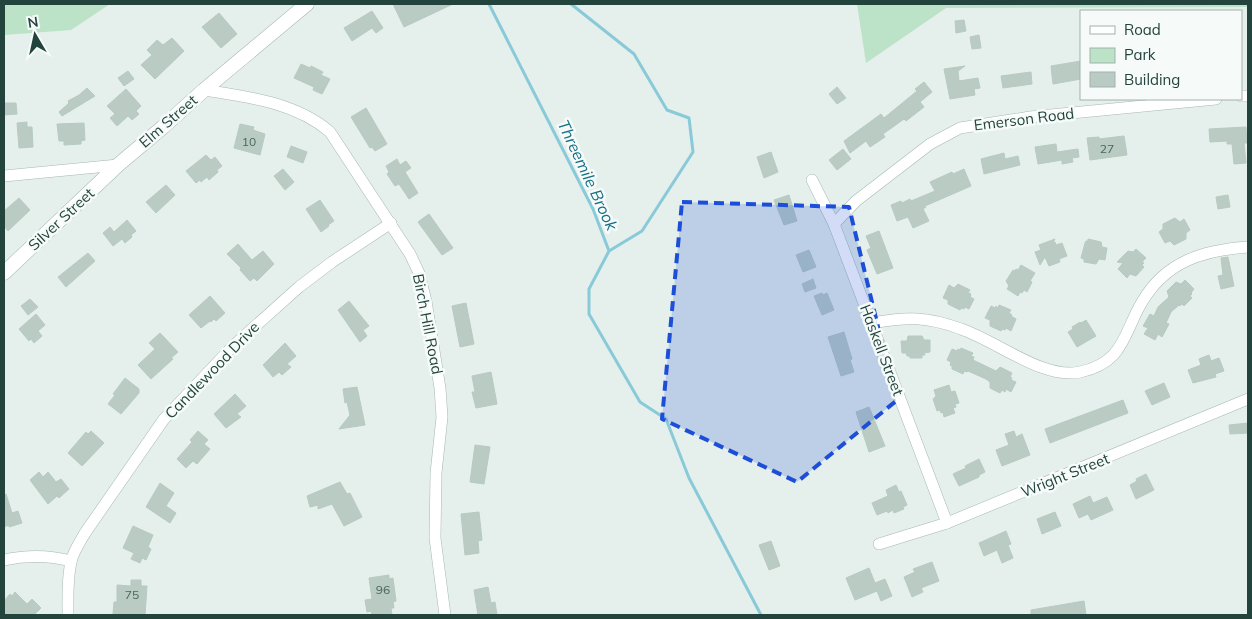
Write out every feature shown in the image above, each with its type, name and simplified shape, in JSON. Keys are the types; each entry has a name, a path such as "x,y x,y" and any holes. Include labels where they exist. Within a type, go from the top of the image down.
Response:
{"street":[{"name":"Elm Street","path":"118,165 307,4"},
{"name":"Birch Hill Road","path":"204,90 248,97 275,104 298,112 330,132 391,223 419,273 439,379 442,417 437,464 434,538 445,615"},
{"name":"Emerson Road","path":"834,224 856,201 930,144 960,128 1030,117 1206,100"},
{"path":"4,176 118,165"},
{"name":"Silver Street","path":"4,273 118,165"},
{"name":"Haskell Street","path":"812,180 834,224 947,523"},
{"name":"Candlewood Drive","path":"68,615 71,561 85,533 164,419 232,347 283,300 315,274 391,223"},
{"path":"872,323 914,318 937,321 986,339 1043,368 1059,372 1078,373 1103,364 1114,356 1126,336 1142,301 1155,284 1168,272 1201,254 1221,249 1248,247"},
{"name":"Wright Street","path":"879,544 947,523 1248,399"},
{"path":"4,560 44,556 71,561"}],"highlighted area":[{"path":"682,202 849,207 896,401 797,482 662,419"}],"green space":[{"path":"4,4 110,4 71,30 4,35"},
{"path":"857,4 1248,4 1248,7 946,8 866,63"}],"building":[{"path":"393,4 453,4 404,27"},
{"path":"372,11 383,28 376,33 372,28 352,41 344,28"},
{"path":"219,13 237,34 221,48 202,27"},
{"path":"964,20 966,31 956,33 955,21"},
{"path":"979,35 981,48 972,49 970,37"},
{"path":"172,38 184,51 155,79 141,65 152,55 147,50 157,40 163,45"},
{"path":"1080,61 1080,79 1053,84 1051,66"},
{"path":"301,64 310,68 311,66 323,72 321,75 330,79 322,94 313,90 314,87 294,78"},
{"path":"965,66 958,71 959,81 978,78 980,88 974,89 975,95 950,99 944,69"},
{"path":"128,71 134,79 124,86 118,78"},
{"path":"1031,72 1032,84 1003,88 1001,76"},
{"path":"924,82 932,92 920,102 924,107 906,121 904,119 883,134 885,137 870,147 866,141 850,153 844,141 881,114 884,118 917,91 915,89"},
{"path":"837,87 846,98 837,104 829,94"},
{"path":"87,88 95,96 62,116 59,112 69,103 68,101"},
{"path":"126,89 141,106 136,111 139,114 132,120 128,116 117,126 110,118 115,114 107,106"},
{"path":"4,103 16,103 17,114 4,115"},
{"path":"366,108 387,144 375,151 372,147 370,148 351,117"},
{"path":"27,122 27,127 32,127 33,147 19,148 17,123"},
{"path":"84,123 85,140 81,141 81,144 64,145 64,141 59,141 57,124"},
{"path":"240,124 254,127 253,130 265,134 260,155 234,148"},
{"path":"1246,127 1247,143 1244,143 1246,163 1234,164 1232,144 1227,144 1227,141 1210,142 1209,129"},
{"path":"1124,136 1127,155 1090,160 1087,138 1099,137 1099,139"},
{"path":"1056,144 1057,152 1078,149 1079,157 1072,158 1073,162 1062,164 1062,160 1038,164 1035,147"},
{"path":"291,146 307,152 303,163 287,157"},
{"path":"843,149 851,159 837,170 829,160"},
{"path":"771,152 778,172 764,178 757,157"},
{"path":"1004,153 1005,159 1018,156 1020,165 984,174 981,159"},
{"path":"206,155 211,160 215,157 222,166 209,180 207,177 201,182 200,180 196,183 186,171"},
{"path":"397,159 400,165 406,161 411,168 405,172 418,193 409,199 399,184 395,186 387,174 389,172 386,166"},
{"path":"283,169 294,182 285,190 274,176"},
{"path":"964,169 971,186 925,206 923,209 929,221 913,228 908,217 897,221 891,205 910,199 911,201 935,191 930,182"},
{"path":"166,185 175,195 156,213 146,202"},
{"path":"789,195 797,221 784,225 774,200"},
{"path":"1228,195 1230,207 1218,209 1216,197"},
{"path":"19,198 30,210 8,231 4,226 4,211"},
{"path":"320,200 334,221 321,232 306,209"},
{"path":"429,214 453,248 442,255 418,222"},
{"path":"1175,218 1180,222 1184,219 1190,230 1186,233 1186,239 1174,245 1170,241 1165,243 1159,232 1163,229 1163,224"},
{"path":"127,220 136,231 125,243 122,239 113,246 103,233 110,227 114,232"},
{"path":"879,231 893,268 877,274 867,250 871,248 866,236"},
{"path":"1055,239 1053,243 1055,242 1056,245 1062,243 1067,256 1059,259 1060,262 1049,266 1045,257 1040,265 1035,252 1041,250 1039,245"},
{"path":"1088,239 1101,242 1102,247 1107,248 1105,260 1099,259 1096,264 1084,262 1084,259 1081,258"},
{"path":"238,244 252,260 263,251 274,264 257,281 254,278 250,281 240,270 241,268 227,254"},
{"path":"1136,249 1146,258 1142,262 1144,267 1136,276 1130,274 1127,278 1118,269 1123,263 1117,262 1128,251 1133,252"},
{"path":"809,250 816,267 803,272 796,255"},
{"path":"88,253 95,261 66,287 58,277"},
{"path":"1228,257 1234,286 1221,289 1218,276 1223,275 1221,258"},
{"path":"1021,265 1035,273 1030,281 1032,282 1027,292 1024,290 1018,296 1007,289 1009,286 1006,281 1013,270 1018,270"},
{"path":"813,279 816,288 805,292 802,284"},
{"path":"1185,280 1194,289 1190,296 1192,298 1184,306 1182,304 1179,305 1171,312 1166,323 1169,324 1162,337 1158,334 1155,340 1144,334 1148,328 1143,326 1150,314 1154,316 1158,307 1169,297 1167,291 1176,282 1181,284"},
{"path":"958,284 970,290 968,293 974,299 969,309 965,307 960,310 948,304 948,300 943,298 949,285 954,288"},
{"path":"822,293 823,295 827,293 834,310 822,315 814,296"},
{"path":"210,296 225,313 216,321 214,319 201,328 189,315"},
{"path":"30,299 38,307 28,315 21,306"},
{"path":"349,301 369,326 363,330 367,336 360,342 338,310"},
{"path":"466,303 474,344 460,347 452,306"},
{"path":"999,305 1011,310 1009,313 1016,319 1011,331 1006,328 1001,331 990,326 990,320 985,318 991,306 998,308"},
{"path":"36,314 45,325 38,331 42,336 34,343 31,339 29,341 19,329"},
{"path":"1086,320 1096,336 1077,347 1068,332 1073,329 1072,327"},
{"path":"844,332 854,372 841,376 828,337"},
{"path":"160,333 178,352 151,379 138,365 155,349 149,343"},
{"path":"908,336 922,336 924,340 930,340 930,352 924,353 925,355 922,355 922,358 910,358 906,353 902,353 901,341 907,341"},
{"path":"285,343 296,356 287,364 291,367 282,375 279,372 273,377 263,365"},
{"path":"961,348 973,353 971,356 974,357 973,360 996,371 1000,367 1012,373 1011,380 1016,382 1011,392 1006,389 1005,392 1002,390 1000,393 990,388 990,382 986,379 968,371 964,371 963,374 952,369 951,362 947,360 952,349 957,351"},
{"path":"1209,355 1211,361 1219,358 1224,371 1215,374 1216,377 1193,383 1188,370 1201,365 1199,359"},
{"path":"491,372 497,404 476,408 472,392 475,392 472,376"},
{"path":"125,378 139,389 139,393 121,414 108,404"},
{"path":"1164,383 1170,397 1152,405 1145,391"},
{"path":"949,385 951,392 955,391 959,403 955,404 956,407 953,408 955,413 944,417 943,412 937,411 933,399 936,396 934,390"},
{"path":"357,387 365,425 339,429 350,415 347,402 345,403 343,389"},
{"path":"235,394 246,406 237,414 241,417 226,428 214,414"},
{"path":"1123,400 1128,413 1050,443 1045,429"},
{"path":"869,407 885,446 869,452 856,412"},
{"path":"1248,423 1248,433 1230,434 1229,425"},
{"path":"91,431 104,443 82,466 68,453 86,432 88,434"},
{"path":"198,431 208,440 204,444 210,449 197,464 193,461 186,468 177,459 192,442 190,440"},
{"path":"1014,431 1016,437 1022,434 1030,455 1002,466 996,450 1009,445 1005,434"},
{"path":"475,445 490,447 484,484 470,482"},
{"path":"979,459 985,472 979,475 979,477 959,486 953,474"},
{"path":"39,472 43,477 48,472 56,482 61,479 69,489 59,498 57,496 48,504 30,480"},
{"path":"1146,474 1154,490 1136,499 1130,485 1137,481 1136,479"},
{"path":"340,482 347,494 350,493 362,517 344,526 332,504 318,509 318,505 310,507 307,496"},
{"path":"160,483 174,493 166,506 176,513 170,523 146,507"},
{"path":"896,485 907,505 903,507 904,509 894,513 893,510 877,515 872,503 888,496 886,490"},
{"path":"6,494 12,513 18,511 22,523 9,527 9,525 4,527 4,495"},
{"path":"1090,496 1093,503 1107,497 1113,510 1091,520 1088,514 1079,518 1073,504"},
{"path":"479,512 482,540 478,541 479,553 465,555 461,514"},
{"path":"1055,512 1061,526 1042,534 1037,519"},
{"path":"133,526 153,535 148,547 151,549 146,560 142,558 140,563 131,559 134,553 123,548"},
{"path":"1006,531 1011,544 1008,545 1013,558 1002,563 997,550 984,556 979,543"},
{"path":"771,541 780,566 769,570 759,545"},
{"path":"932,562 939,581 921,588 923,592 912,597 904,577 915,572 913,569"},
{"path":"869,568 875,583 885,579 892,596 881,601 877,591 855,600 846,578"},
{"path":"389,575 389,579 393,578 396,601 393,602 394,608 391,608 392,615 372,615 371,611 367,612 365,600 372,599 369,578"},
{"path":"131,580 141,580 141,586 147,586 145,615 113,614 114,602 117,602 117,585 131,586"},
{"path":"488,587 491,603 495,602 497,615 478,615 474,590"},
{"path":"15,592 27,604 32,599 41,608 34,615 4,615 4,601 10,594 12,596"},
{"path":"1084,601 1086,615 1031,615 1031,610"}],"waterway":[{"name":"Threemile Brook","path":"489,4 593,209 609,251 589,289 589,314 640,402 666,419 689,478 761,615"},
{"path":"571,4 634,54 667,110 689,118 693,152 642,231 609,251"}]}
